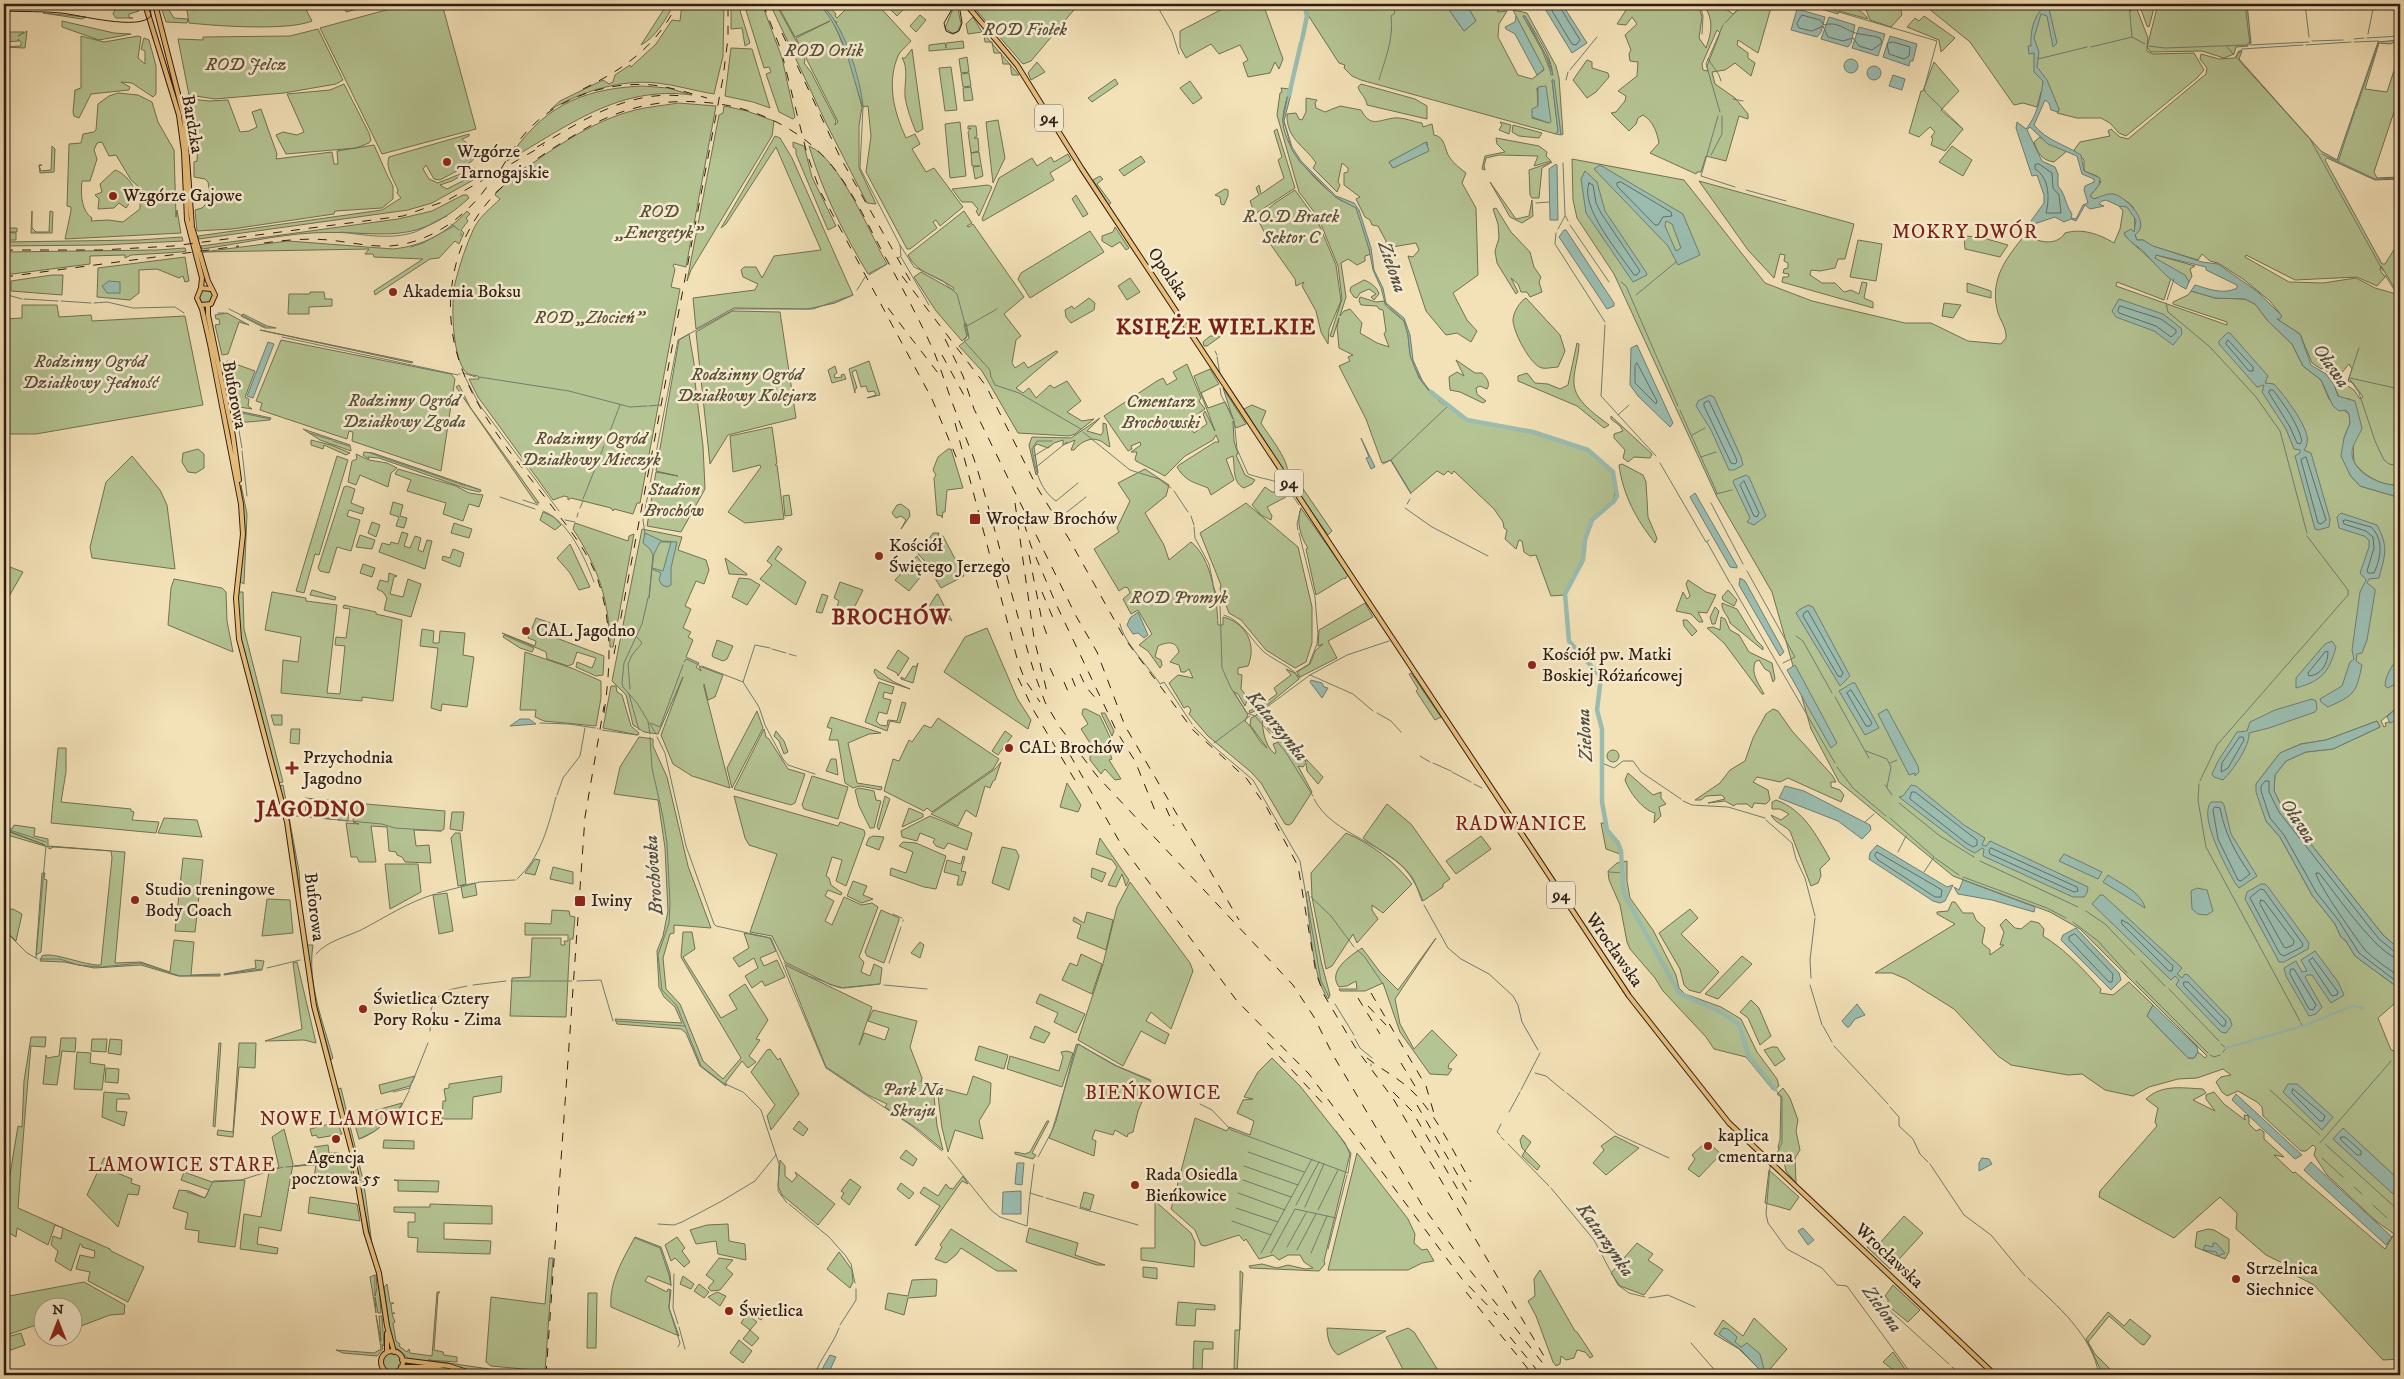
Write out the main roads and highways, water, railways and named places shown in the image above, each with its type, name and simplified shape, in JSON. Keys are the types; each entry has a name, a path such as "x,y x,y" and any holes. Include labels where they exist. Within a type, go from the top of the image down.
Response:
{"main road":[{"name":"Bardzka","path":"145,4 179,115 184,152 187,220 196,250"},
{"name":"Bardzka","path":"155,4 184,117 188,148 190,217 196,250"},
{"name":"Opolska","path":"966,4 1017,65 1057,132 1392,639"},
{"path":"196,250 215,298 208,306 201,305 196,296 201,288 202,278 196,250"},
{"path":"201,288 211,289"},
{"name":"Buforowa","path":"201,305 239,491"},
{"name":"Buforowa","path":"208,306 208,314 236,450 243,534 236,598 238,632 286,822 314,1006 353,1156 366,1232 380,1277 387,1326 394,1352"},
{"name":"Wrocławska","path":"1392,639 1614,975 1710,1101 1754,1148 1995,1375"},
{"name":"Buforowa","path":"387,1326 387,1352"},
{"path":"387,1352 394,1352 399,1354 402,1360 401,1366 396,1373 390,1374 384,1369 381,1362 387,1352"},
{"path":"402,1360 455,1367 476,1375"},
{"path":"401,1366 435,1368 467,1375"}],"water":[{"path":"819,4 827,11 843,35 859,81 863,107 841,40 828,15"},
{"path":"1445,4 1466,4 1476,21 1464,31"},
{"path":"1542,4 1562,4 1587,43 1572,53"},
{"path":"2044,4 2048,4 2057,43 2053,47 2047,16 2041,14 2034,38 2039,52 2037,67 2047,80 2059,109 2058,112 2051,110 2049,103 2045,100 2034,125 2050,139 2081,155 2084,171 2100,178 2099,185 2090,196 2094,199 2114,194 2131,206 2141,224 2140,230 2135,235 2137,240 2143,240 2153,246 2202,262 2218,264 2258,292 2282,316 2280,319 2277,319 2300,334 2311,365 2326,374 2334,385 2338,396 2355,401 2362,428 2352,450 2353,460 2357,467 2377,481 2385,484 2400,485 2400,496 2360,486 2350,475 2341,456 2344,438 2350,423 2349,414 2346,410 2339,411 2333,406 2321,380 2303,366 2292,344 2268,321 2255,304 2245,299 2215,298 2191,291 2195,285 2211,290 2226,291 2237,288 2237,285 2206,270 2206,267 2156,255 2155,258 2185,275 2189,282 2186,289 2180,286 2126,236 2124,233 2131,229 2134,232 2136,220 2127,207 2119,206 2106,200 2099,204 2104,206 2090,209 2085,205 2076,221 2071,219 2064,222 2055,217 2034,224 2031,221 2044,203 2044,195 2037,175 2032,176 2016,128 2017,122 2026,129 2036,113 2040,100 2043,81 2034,72 2034,53 2029,54 2028,46 2031,46 2031,36 2037,15 2044,7","holes":["2030,127 2048,144 2077,156 2082,174 2094,179 2094,182 2085,186 2084,190 2088,203 2083,205 2076,219 2071,218 2072,214 2058,186 2058,174 2055,167 2042,161 2027,130"]},
{"path":"1797,9 1825,17 1821,32 1817,37 1791,30"},
{"path":"1516,16 1544,69 1537,75 1515,34 1505,27 1515,22"},
{"path":"1523,16 1525,16 1549,61 1553,75 1551,75 1544,52"},
{"path":"1829,17 1855,25 1851,43 1848,47 1821,39"},
{"path":"1859,27 1885,34 1878,56 1852,48"},
{"path":"1890,36 1917,44 1913,61 1910,61 1909,66 1883,57"},
{"path":"1848,59 1854,59 1858,66 1854,73 1848,73 1844,69 1844,63"},
{"path":"1871,66 1877,66 1881,73 1877,80 1871,80 1867,76 1867,70"},
{"path":"1893,75 1905,79 1902,90 1889,86"},
{"path":"1552,80 1554,80 1561,135 1556,134 1558,131"},
{"path":"1546,86 1551,122 1549,123 1532,117 1532,109 1538,106 1538,87"},
{"path":"1289,89 1292,90 1284,121 1292,147 1301,161 1336,196 1354,203 1359,210 1371,248 1374,270 1383,288 1386,303 1404,318 1410,335 1413,360 1422,380 1434,397 1422,382 1415,368 1410,355 1408,335 1404,321 1385,303 1373,270 1369,249 1356,208 1335,197 1300,162 1292,150 1283,119"},
{"path":"1426,142 1429,151 1393,168 1389,162"},
{"path":"1556,164 1558,220 1550,220 1549,169"},
{"path":"1600,165 1683,214 1700,255 1678,265 1668,246 1594,169","holes":["1666,221 1672,224 1681,248 1676,251 1665,226"]},
{"path":"1585,171 1597,182 1605,211 1647,275 1633,282 1586,213 1581,179"},
{"path":"1566,230 1614,303 1614,306 1607,309 1559,237"},
{"path":"109,281 120,282 120,293 107,293 102,286"},
{"path":"2119,299 2163,314 2181,328 2182,334 2173,345 2154,331 2116,317 2112,311"},
{"path":"2227,333 2230,333 2268,376 2265,383 2274,384 2301,421 2307,437 2307,444 2304,450 2311,453 2330,519 2329,527 2315,529 2295,456 2300,453 2300,450 2294,449 2286,429 2262,392 2264,385 2257,387 2219,344 2219,341"},
{"path":"268,342 274,344 253,398 247,396"},
{"path":"1637,345 1673,423 1670,427 1638,396 1630,385 1631,348"},
{"path":"1710,395 1714,397 1741,457 1743,465 1734,470 1729,470 1711,430 1696,406 1698,401"},
{"path":"1361,438 1375,467 1371,469 1366,458 1369,457"},
{"path":"1746,475 1749,477 1766,516 1754,525 1747,522 1750,518 1733,482"},
{"path":"1695,493 1737,568 1730,567 1690,497"},
{"path":"2341,513 2377,525 2383,539 2385,551 2379,578 2369,579 2367,583 2375,589 2375,592 2367,640 2362,653 2357,654 2356,661 2362,665 2358,682 2349,696 2328,707 2320,699 2342,686 2350,662 2354,659 2352,650 2360,592 2366,580 2360,573 2369,547 2369,540 2364,536 2339,528 2337,517"},
{"path":"645,533 662,541 677,542 671,568 671,585 667,587 662,585 659,580 661,573 652,569 649,598 653,555 650,549 643,543","holes":["660,542 671,542 663,571 652,568 654,554"]},
{"path":"1740,578 1745,581 1784,652 1780,656 1739,585"},
{"path":"1808,605 1813,607 1850,676 1840,686 1796,613"},
{"path":"1138,612 1148,635 1144,638 1138,633 1133,634 1127,625 1130,618"},
{"path":"2332,641 2336,647 2327,669 2318,679 2296,688 2296,678 2325,644"},
{"path":"2400,657 2400,675 2397,683 2388,688 2385,686 2385,682 2388,674"},
{"path":"1795,665 1837,743 1831,748 1787,670"},
{"path":"1311,680 1322,683 1324,687 1328,688 1322,698 1310,682"},
{"path":"1855,683 1879,728 1865,735 1839,691"},
{"path":"2312,699 2316,701 2317,709 2315,712 2249,733 2244,751 2231,770 2223,780 2214,777 2212,774 2218,761 2237,732 2247,731 2250,722 2275,710"},
{"path":"2400,705 2400,719 2390,723 2387,717"},
{"path":"1887,709 1918,766 1919,772 1915,776 1915,773 1909,775 1878,714"},
{"path":"520,719 529,719 536,724 510,726"},
{"path":"2377,721 2380,727 2333,749 2306,752 2286,761 2275,775 2274,791 2283,809 2383,935 2400,950 2400,989 2355,956 2346,941 2341,937 2335,924 2312,895 2280,837 2266,821 2256,792 2256,784 2280,753 2301,744 2326,740"},
{"path":"1911,785 1916,786 1964,825 1985,838 1982,845 1986,846 1990,841 2088,887 2087,893 2084,897 2073,897 1983,856 1984,849 1982,848 1975,853 1967,849 1899,797 1903,796"},
{"path":"1785,786 1804,791 1870,825 1871,830 1862,839 1838,821 1779,798"},
{"path":"2211,802 2222,802 2224,805 2231,834 2257,876 2239,888 2220,855 2211,830 2208,809"},
{"path":"1877,845 1947,887 1953,885 1945,901 1940,903 1933,901 1869,859 1870,853"},
{"path":"2064,854 2102,872 2098,879 2059,861"},
{"path":"2108,875 2135,893 2143,902 2145,908 2103,882"},
{"path":"1963,880 2035,907 2034,912 1992,900 1958,894 1954,887 1959,890"},
{"path":"2261,884 2265,884 2268,887 2309,943 2308,949 2284,962 2279,962 2245,899 2247,892"},
{"path":"2197,888 2207,890 2213,911 2207,915 2198,914 2192,909 2191,891"},
{"path":"2100,895 2103,895 2182,968 2177,974 2182,978 2185,974 2188,975 2230,1019 2232,1025 2226,1033 2221,1032 2176,985 2179,980 2175,976 2171,980 2092,904"},
{"path":"2076,928 2119,973 2121,980 2111,990 2061,940 2063,935"},
{"path":"2315,951 2338,982 2344,995 2331,1003 2312,975 2307,975 2305,977 2322,1007 2316,1014 2309,1016 2286,976 2284,968 2296,961 2302,972 2307,971 2301,960"},
{"path":"1857,1004 1865,1015 1855,1019 1847,1027 1842,1021"},
{"path":"2153,1005 2197,1047 2198,1052 2194,1058 2188,1058 2147,1016"},
{"path":"2288,1084 2297,1084 2333,1117 2322,1130 2283,1092"},
{"path":"2236,1094 2302,1155 2295,1159 2232,1100"},
{"path":"2343,1128 2397,1178 2393,1194 2333,1139"},
{"path":"1982,1158 1989,1159 1992,1164 1979,1171 1979,1163"},
{"path":"2311,1162 2392,1237 2386,1245 2304,1170"},
{"path":"1017,1163 1024,1163 1022,1185 1015,1184"},
{"path":"1021,1191 1021,1214 1002,1214 1003,1192"},
{"path":"1803,1228 1814,1240 1808,1245 1798,1231"},
{"path":"2213,1243 2216,1243 2225,1253 2218,1256 2216,1252 2203,1250 2205,1245 2213,1247"},
{"path":"1723,1328 1728,1329 1737,1337 1735,1342 1741,1347 1747,1343 1760,1354 1764,1369 1761,1371 1741,1350 1719,1334"},
{"path":"830,1355 836,1357 828,1374 821,1371"}],"waterway":[{"name":"Katarzynka","path":"1156,4 1172,32 1179,54"},
{"name":"Zielona","path":"1302,40 1307,16 1304,4"},
{"path":"1379,80 1390,41 1391,16 1395,13 1392,4"},
{"path":"1700,4 1703,16 1702,34"},
{"path":"1725,23 1743,4"},
{"path":"1824,4 1832,10 1937,41 1924,89 1926,93"},
{"path":"2129,4 2132,37"},
{"path":"2245,4 2250,45 2309,42"},
{"path":"2305,4 2309,37"},
{"path":"2368,34 2374,4"},
{"path":"1720,112 1706,64 1723,25"},
{"path":"2367,38 2400,36"},
{"path":"1570,70 1597,37"},
{"path":"2091,47 2132,37 2145,44"},
{"path":"2354,39 2364,38"},
{"path":"2312,41 2343,40"},
{"path":"2354,42 2379,41 2356,109"},
{"path":"2306,45 2351,42"},
{"name":"Zielona","path":"1289,95 1301,43"},
{"path":"2149,46 2165,48 2247,45"},
{"path":"2303,45 2242,49 2236,57 2310,139 2383,271"},
{"path":"2038,59 2087,47"},
{"path":"2227,47 2233,54"},
{"path":"1708,59 1721,81"},
{"path":"1566,80 1568,72"},
{"path":"1927,94 1963,129"},
{"path":"1733,99 1743,101"},
{"name":"Brochówka","path":"863,107 860,168 900,245 901,256 898,258"},
{"path":"2338,162 2355,111"},
{"path":"1718,116 1701,176 1735,187"},
{"path":"1711,155 1722,134 1722,116"},
{"path":"2322,154 2375,179 2400,178"},
{"path":"1563,163 1565,215 1568,221"},
{"path":"1746,190 1786,201"},
{"path":"1536,203 1549,202"},
{"path":"341,232 397,236 415,232 447,216"},
{"path":"1558,229 1565,216"},
{"path":"451,224 459,230"},
{"path":"1570,225 1609,282"},
{"path":"411,247 423,243 454,226"},
{"path":"1556,233 1555,244 1605,322"},
{"path":"900,245 914,267 943,281 957,294 968,335 964,341 990,370 995,385 1019,393 1081,429"},
{"path":"6,275 7,255"},
{"path":"901,257 929,305"},
{"path":"1636,295 1676,262"},
{"name":"Brochówka","path":"869,275 887,264"},
{"path":"2385,275 2395,291"},
{"name":"Brochówka","path":"857,290 865,277"},
{"path":"5,289 6,279"},
{"path":"2167,300 2174,279"},
{"path":"1621,282 1626,286 1678,406"},
{"path":"4,294 22,299"},
{"name":"Brochówka","path":"645,534 643,520 678,340 735,309 813,309 853,295"},
{"path":"2398,295 2400,300"},
{"path":"24,299 58,301"},
{"path":"61,301 91,303"},
{"path":"94,303 107,302 133,308 175,307 184,313"},
{"path":"2166,303 2168,312 2210,347 2256,397 2280,431 2307,533"},
{"path":"229,309 265,327"},
{"path":"967,326 997,309"},
{"path":"218,313 224,313"},
{"path":"1605,325 1601,396 1656,456"},
{"path":"282,337 458,375"},
{"name":"Oława","path":"2349,378 2359,348"},
{"name":"Katarzynka","path":"1215,351 1217,355"},
{"name":"Katarzynka","path":"1217,357 1220,374"},
{"path":"2399,424 2400,418 2394,389 2400,372"},
{"path":"463,373 476,377"},
{"path":"465,377 479,404 559,511"},
{"path":"479,377 569,391 630,407 647,406"},
{"name":"Oława","path":"2349,378 2359,393 2375,441 2384,460 2389,464 2400,466"},
{"name":"Oława","path":"2350,378 2395,388"},
{"name":"Katarzynka","path":"1220,388 1221,395 1234,420 1237,449 1248,474 1278,482 1287,489 1299,505"},
{"name":"Zielona","path":"1431,392 1467,420 1533,432 1588,450 1613,472 1617,496 1614,501 1592,520 1585,540 1583,560 1565,594 1569,641 1601,677 1597,710 1602,729 1602,802 1607,830 1618,843 1621,851 1625,896 1679,993 1723,1013 1739,1025 1749,1057 1775,1089"},
{"path":"605,444 620,405"},
{"path":"649,406 660,405"},
{"path":"1618,415 1629,405"},
{"path":"1383,464 1391,460 1448,406"},
{"path":"1680,410 1717,493"},
{"path":"237,422 237,412 270,419"},
{"path":"238,425 242,448"},
{"path":"1692,435 1705,428"},
{"path":"1083,432 1130,470 1159,479 1171,488"},
{"path":"309,433 332,440"},
{"path":"333,441 349,446"},
{"path":"1052,441 1037,441 1032,449 1036,471 1042,484 1056,501 1078,483"},
{"path":"1035,468 1067,442"},
{"path":"583,499 604,446"},
{"path":"1034,456 1050,446"},
{"path":"242,451 247,496"},
{"path":"1701,457 1716,452"},
{"path":"370,453 410,467"},
{"path":"1391,461 1411,494"},
{"path":"1660,463 1706,542 1709,540"},
{"path":"411,467 466,486"},
{"path":"468,486 480,490"},
{"path":"1716,494 1732,490"},
{"path":"1174,491 1188,512"},
{"path":"500,497 535,509"},
{"path":"1067,512 1086,497"},
{"path":"1407,504 1410,499"},
{"path":"523,500 538,505"},
{"path":"580,508 583,501"},
{"path":"1711,503 1743,564"},
{"name":"Katarzynka","path":"1298,530 1297,524 1301,508"},
{"path":"1405,508 1432,527 1488,556"},
{"path":"543,511 561,523 575,541 594,582"},
{"path":"577,517 578,513"},
{"path":"1191,516 1194,525"},
{"path":"565,520 575,522"},
{"path":"1194,527 1195,538 1209,564 1213,583"},
{"name":"Katarzynka","path":"1296,672 1309,664 1317,644 1318,634 1315,597 1299,533"},
{"path":"2200,781 2217,745 2348,595 2348,590 2307,536"},
{"path":"1707,542 1730,583"},
{"path":"1747,571 1795,657 1783,663"},
{"path":"1731,584 1835,763"},
{"name":"Katarzynka","path":"1213,585 1220,605 1222,668 1231,688 1247,713 1255,716 1285,751 1313,796"},
{"name":"Brochówka","path":"648,598 642,624 624,663 622,683 648,721 650,734"},
{"name":"Katarzynka","path":"1224,615 1236,621 1264,652 1292,670 1300,678"},
{"path":"1120,624 1126,639 1160,684 1164,682 1192,724"},
{"path":"1796,636 1803,641 1832,693"},
{"name":"Brochówka","path":"630,689 628,664 632,655 642,643 637,637"},
{"path":"1256,715 1310,675 1347,655 1389,641"},
{"path":"702,666 743,682 755,645 770,648"},
{"path":"772,649 786,653"},
{"path":"789,654 796,656"},
{"path":"684,662 686,659 699,665"},
{"path":"650,723 660,727 683,665"},
{"path":"1310,675 1353,694 1373,711"},
{"path":"743,682 759,707 765,725 783,759 788,765 815,774"},
{"path":"629,694 639,730"},
{"path":"1835,697 1869,758"},
{"path":"1377,713 1391,721 1401,732"},
{"path":"1214,743 1250,716"},
{"path":"540,723 569,724 595,728"},
{"name":"Brochówka","path":"650,724 656,734"},
{"path":"1194,727 1253,780 1300,861 1321,981 1329,997"},
{"path":"557,795 563,778 580,756 585,728"},
{"path":"602,730 637,735"},
{"name":"Brochówka","path":"650,737 652,768 667,843 670,903 669,923 658,955 662,990 677,1006 701,1066 723,1083 743,1092 761,1110 779,1164 778,1191 787,1203"},
{"path":"657,737 665,753 686,846 714,924 771,938 826,1068 912,1126 942,1151"},
{"path":"1866,751 1887,759 1891,767 1887,787"},
{"path":"1420,756 1430,762"},
{"path":"1890,763 1897,760"},
{"path":"1602,763 1614,768 1623,761 1633,761 1641,772 1681,799"},
{"path":"1433,763 1451,771"},
{"path":"1837,767 1853,788 1886,816"},
{"path":"1452,772 1471,782"},
{"path":"1474,784 1482,788"},
{"path":"2199,784 2198,800 2206,847 2300,1021"},
{"path":"1885,785 1892,795"},
{"path":"517,879 538,851 556,797"},
{"name":"Katarzynka","path":"1314,799 1323,812 1334,822 1389,855 1401,865 1412,877 1422,901"},
{"path":"1683,801 1692,805 1728,807 1765,818"},
{"path":"1899,803 1940,836 1974,857"},
{"path":"268,811 274,811"},
{"path":"1865,822 1874,814"},
{"path":"296,816 382,824 395,828 441,831"},
{"path":"1890,818 1934,857 1924,872"},
{"path":"1766,820 1792,843 1796,859 1805,878 1815,916"},
{"path":"4,828 46,842"},
{"path":"1898,852 1906,836"},
{"path":"36,958 46,846"},
{"path":"1935,858 1959,875"},
{"path":"1980,861 2078,907"},
{"path":"1609,872 1624,873"},
{"path":"1963,877 2047,908 2066,918"},
{"path":"437,893 480,882 515,880"},
{"path":"316,954 331,943 361,930 406,905 435,894"},
{"path":"1311,897 1331,916 1354,947"},
{"name":"Katarzynka","path":"1424,905 1448,948 1461,959 1489,974 1513,996 1518,1005 1522,1022 1538,1050"},
{"path":"2086,911 2105,924 2135,955"},
{"path":"893,914 902,918"},
{"path":"1811,978 1810,960 1815,918"},
{"path":"2073,922 2098,941 2127,973"},
{"path":"889,963 901,927"},
{"path":"4,930 27,953 38,959"},
{"path":"1357,950 1364,956 1383,984"},
{"path":"40,959 60,959 78,965 101,967 140,963 180,976 219,975"},
{"path":"267,968 300,960"},
{"path":"2141,961 2165,986"},
{"path":"784,963 808,975"},
{"path":"225,974 261,969"},
{"path":"809,976 840,988 879,984"},
{"path":"577,981 601,980 613,1021"},
{"path":"473,985 506,981"},
{"path":"511,981 572,981"},
{"path":"2136,981 2208,1053"},
{"path":"884,985 927,989"},
{"path":"1810,985 1822,1025"},
{"path":"437,998 448,990 467,986"},
{"path":"2169,989 2219,1041"},
{"path":"430,1031 431,1010 434,1001"},
{"path":"1335,1004 1354,1035"},
{"path":"2226,1048 2306,1025 2352,1006 2363,1008"},
{"path":"616,1021 685,1026"},
{"path":"1823,1026 1832,1042"},
{"path":"1355,1039 1360,1048 1372,1058"},
{"path":"412,1083 428,1043"},
{"path":"1052,1131 1078,1044 1117,1066 1151,1080"},
{"path":"2221,1044 2226,1048 2223,1052"},
{"path":"1834,1046 1888,1104"},
{"name":"Katarzynka","path":"1521,1090 1540,1053"},
{"path":"2210,1055 2214,1057 2220,1055"},
{"path":"2320,1143 2391,1061"},
{"path":"1535,1073 1546,1076 1564,1091"},
{"path":"409,1090 411,1085"},
{"path":"393,1092 410,1088"},
{"name":"Zielona","path":"1775,1089 1782,1097 1782,1143 1770,1167 1766,1214 1768,1223 1787,1249 1822,1268 1837,1285 1847,1286 1912,1375"},
{"path":"2270,1090 2320,1135"},
{"path":"391,1117 401,1107 409,1091"},
{"name":"Katarzynka","path":"1509,1112 1520,1092"},
{"path":"1567,1093 1617,1134 1669,1158"},
{"path":"1200,1104 1212,1110 1231,1130 1348,1173"},
{"path":"1890,1107 1899,1117 1899,1126 1913,1139 1920,1154 1928,1162"},
{"path":"375,1131 389,1119"},
{"name":"Katarzynka","path":"1500,1135 1497,1132 1501,1124"},
{"path":"359,1139 375,1131"},
{"path":"1336,1131 1351,1153 1348,1173"},
{"path":"1038,1157 1051,1133"},
{"name":"Katarzynka","path":"1501,1137 1504,1140"},
{"name":"Katarzynka","path":"1508,1144 1549,1186"},
{"path":"2325,1144 2398,1210"},
{"path":"1248,1152 1304,1172"},
{"path":"658,1224 674,1225 720,1202 755,1181 776,1155"},
{"path":"948,1157 991,1210 1000,1217 1027,1226 1029,1204"},
{"path":"2322,1158 2343,1177"},
{"path":"1261,1253 1312,1159"},
{"path":"286,1167 344,1162"},
{"path":"1296,1205 1319,1162"},
{"path":"1029,1203 1034,1164"},
{"path":"1305,1207 1324,1164"},
{"path":"1930,1164 1964,1215 1991,1235 2025,1276"},
{"path":"1244,1166 1298,1185"},
{"path":"187,1192 205,1198 213,1181 241,1180 283,1167"},
{"path":"1318,1210 1338,1170"},
{"path":"1328,1249 1347,1175"},
{"path":"1243,1180 1291,1197"},
{"path":"2354,1187 2362,1194"},
{"name":"Katarzynka","path":"1551,1188 1594,1240 1618,1285 1629,1293 1645,1297"},
{"path":"1030,1193 1043,1197"},
{"path":"1238,1193 1285,1210"},
{"path":"1046,1198 1077,1207"},
{"name":"Brochówka","path":"789,1204 829,1237 845,1255 851,1264 855,1283"},
{"path":"2373,1205 2387,1218"},
{"path":"1079,1208 1138,1225"},
{"path":"1236,1208 1278,1222"},
{"path":"1271,1253 1295,1209 1336,1218"},
{"path":"1287,1247 1306,1213"},
{"path":"1297,1250 1316,1214"},
{"path":"1311,1253 1327,1216"},
{"path":"1232,1221 1271,1235"},
{"path":"635,1238 660,1248 671,1286"},
{"path":"674,1274 673,1308 678,1324"},
{"path":"2028,1278 2061,1310 2081,1334 2089,1346 2099,1375"},
{"name":"Brochówka","path":"840,1325 856,1300 856,1289"},
{"path":"670,1290 669,1308 680,1343 678,1347"},
{"name":"Katarzynka","path":"1649,1298 1668,1295 1695,1307"},
{"path":"1887,1308 1949,1364"},
{"path":"679,1327 685,1349"},
{"name":"Brochówka","path":"815,1375 839,1328"},
{"path":"1691,1343 1719,1375"},
{"path":"1952,1367 1962,1375"},
{"path":"402,1375 407,1370"}],"tram line":[{"path":"4,11 54,12 109,21 135,22 151,16 150,4"},
{"path":"955,4 944,23 946,31 953,34 959,31 962,23 959,4"}],"railway":[{"path":"583,89 612,73 638,55 660,32 677,4"},
{"path":"614,654 723,78 728,38 728,4"},
{"path":"763,4 781,50 807,154 820,191 932,399 957,459"},
{"path":"782,33 840,157 911,282"},
{"path":"501,169 514,147 542,117 570,100 586,93 636,84 673,89 707,98"},
{"path":"537,147 589,117 625,102 663,95 683,96"},
{"path":"604,713 608,677 609,640 605,605 600,587 594,570 582,547 500,438 468,384 458,356 451,326 451,293 456,263 465,237 478,215 494,195 535,160 583,130 610,116 654,104 684,101 731,106 762,115 804,139 827,160 854,197 934,352 974,459 1036,678 1045,702 1059,726 1097,776 1293,985 1314,1017 1333,1055 1422,1205 1458,1255 1552,1375"},
{"path":"4,250 101,250 173,246 403,216 448,200 544,145"},
{"path":"264,243 313,239 374,246 406,244 436,232 463,213 475,202 494,176"},
{"path":"4,277 239,246"},
{"path":"902,276 986,386 1038,489 1069,539 1125,639 1193,730 1247,779 1267,808 1298,866 1316,973 1324,995 1355,1047 1394,1100 1545,1358"},
{"path":"888,308 938,373"},
{"path":"945,339 963,376 974,409 1076,616 1097,652 1125,726 1239,920"},
{"path":"942,355 966,399"},
{"path":"955,423 1018,662 1025,680 1040,702"},
{"path":"1015,503 1034,638 1047,692"},
{"path":"1024,523 1031,546 1057,606 1117,732 1135,761 1156,813"},
{"path":"1029,555 1042,621 1047,635"},
{"path":"1042,592 1056,625"},
{"path":"1050,668 1055,679"},
{"path":"1080,674 1086,687 1098,701"},
{"path":"1018,678 1034,711 1079,787"},
{"path":"1072,678 1078,693"},
{"path":"1064,682 1070,696"},
{"path":"546,1375 585,817 604,706"},
{"path":"1061,739 1122,846 1237,1001 1309,1074 1462,1279 1497,1315"},
{"path":"1166,808 1174,826"},
{"path":"1371,993 1426,1086 1435,1117"},
{"path":"1358,998 1380,1034"},
{"path":"1368,1006 1386,1025"},
{"path":"1267,1043 1328,1109"},
{"path":"1367,1058 1402,1082 1422,1102 1438,1124 1471,1182"},
{"path":"1401,1063 1418,1091"},
{"path":"1393,1092 1412,1111 1468,1207"},
{"path":"1417,1105 1467,1191"},
{"path":"1466,1292 1533,1375"},
{"path":"1510,1337 1541,1375"}],"place":[{"name":"Wzgórze Tarnogajskie","path":"447,162"},
{"name":"Wzgórze Gajowe","path":"113,196"},
{"name":"Akademia Boksu","path":"393,292"},
{"name":"Wrocław Brochów","path":"975,519"},
{"name":"Kościół Świętego Jerzego","path":"879,556"},
{"name":"CAL Jagodno","path":"526,631"},
{"name":"Kościół pw. Matki Boskiej Różańcowej","path":"1532,665"},
{"name":"CAL Brochów","path":"1009,748"},
{"name":"Przychodnia Jagodno","path":"292,768"},
{"name":"Studio treningowe Body Coach","path":"135,900"},
{"name":"Iwiny","path":"580,901"},
{"name":"Świetlica Cztery Pory Roku - Zima","path":"363,1009"},
{"name":"Agencja pocztowa 55","path":"336,1139"},
{"name":"kaplica cmentarna","path":"1708,1146"},
{"name":"Rada Osiedla Bieńkowice","path":"1135,1185"},
{"name":"Strzelnica Siechnice","path":"2236,1279"},
{"name":"Świetlica","path":"729,1311"}],"district":[{"name":"MOKRY DWÓR","path":"1965,232"},
{"name":"KSIĘŻE WIELKIE","path":"1216,327"},
{"name":"BROCHÓW","path":"891,617"},
{"name":"JAGODNO","path":"311,809"},
{"name":"RADWANICE","path":"1521,824"},
{"name":"BIEŃKOWICE","path":"1153,1093"},
{"name":"NOWE LAMOWICE","path":"352,1119"},
{"name":"LAMOWICE STARE","path":"182,1165"}],"park label":[{"name":"ROD Fiołek","path":"1025,30"},
{"name":"ROD Orlik","path":"824,51"},
{"name":"ROD Jelcz","path":"246,65"},
{"name":"ROD „Energetyk”","path":"659,222"},
{"name":"R.O.D Bratek Sektor C","path":"1291,227"},
{"name":"ROD „Złocień”","path":"589,318"},
{"name":"Rodzinny Ogród Działkowy Jedność","path":"90,372"},
{"name":"Rodzinny Ogród Działkowy Kolejarz","path":"747,385"},
{"name":"Rodzinny Ogród Działkowy Zgoda","path":"404,411"},
{"name":"Cmentarz Brochowski","path":"1161,412"},
{"name":"Rodzinny Ogród Działkowy Mieczyk","path":"591,449"},
{"name":"Stadion Brochów","path":"674,500"},
{"name":"ROD Promyk","path":"1179,598"},
{"name":"Park Na Skraju","path":"913,1100"}]}
